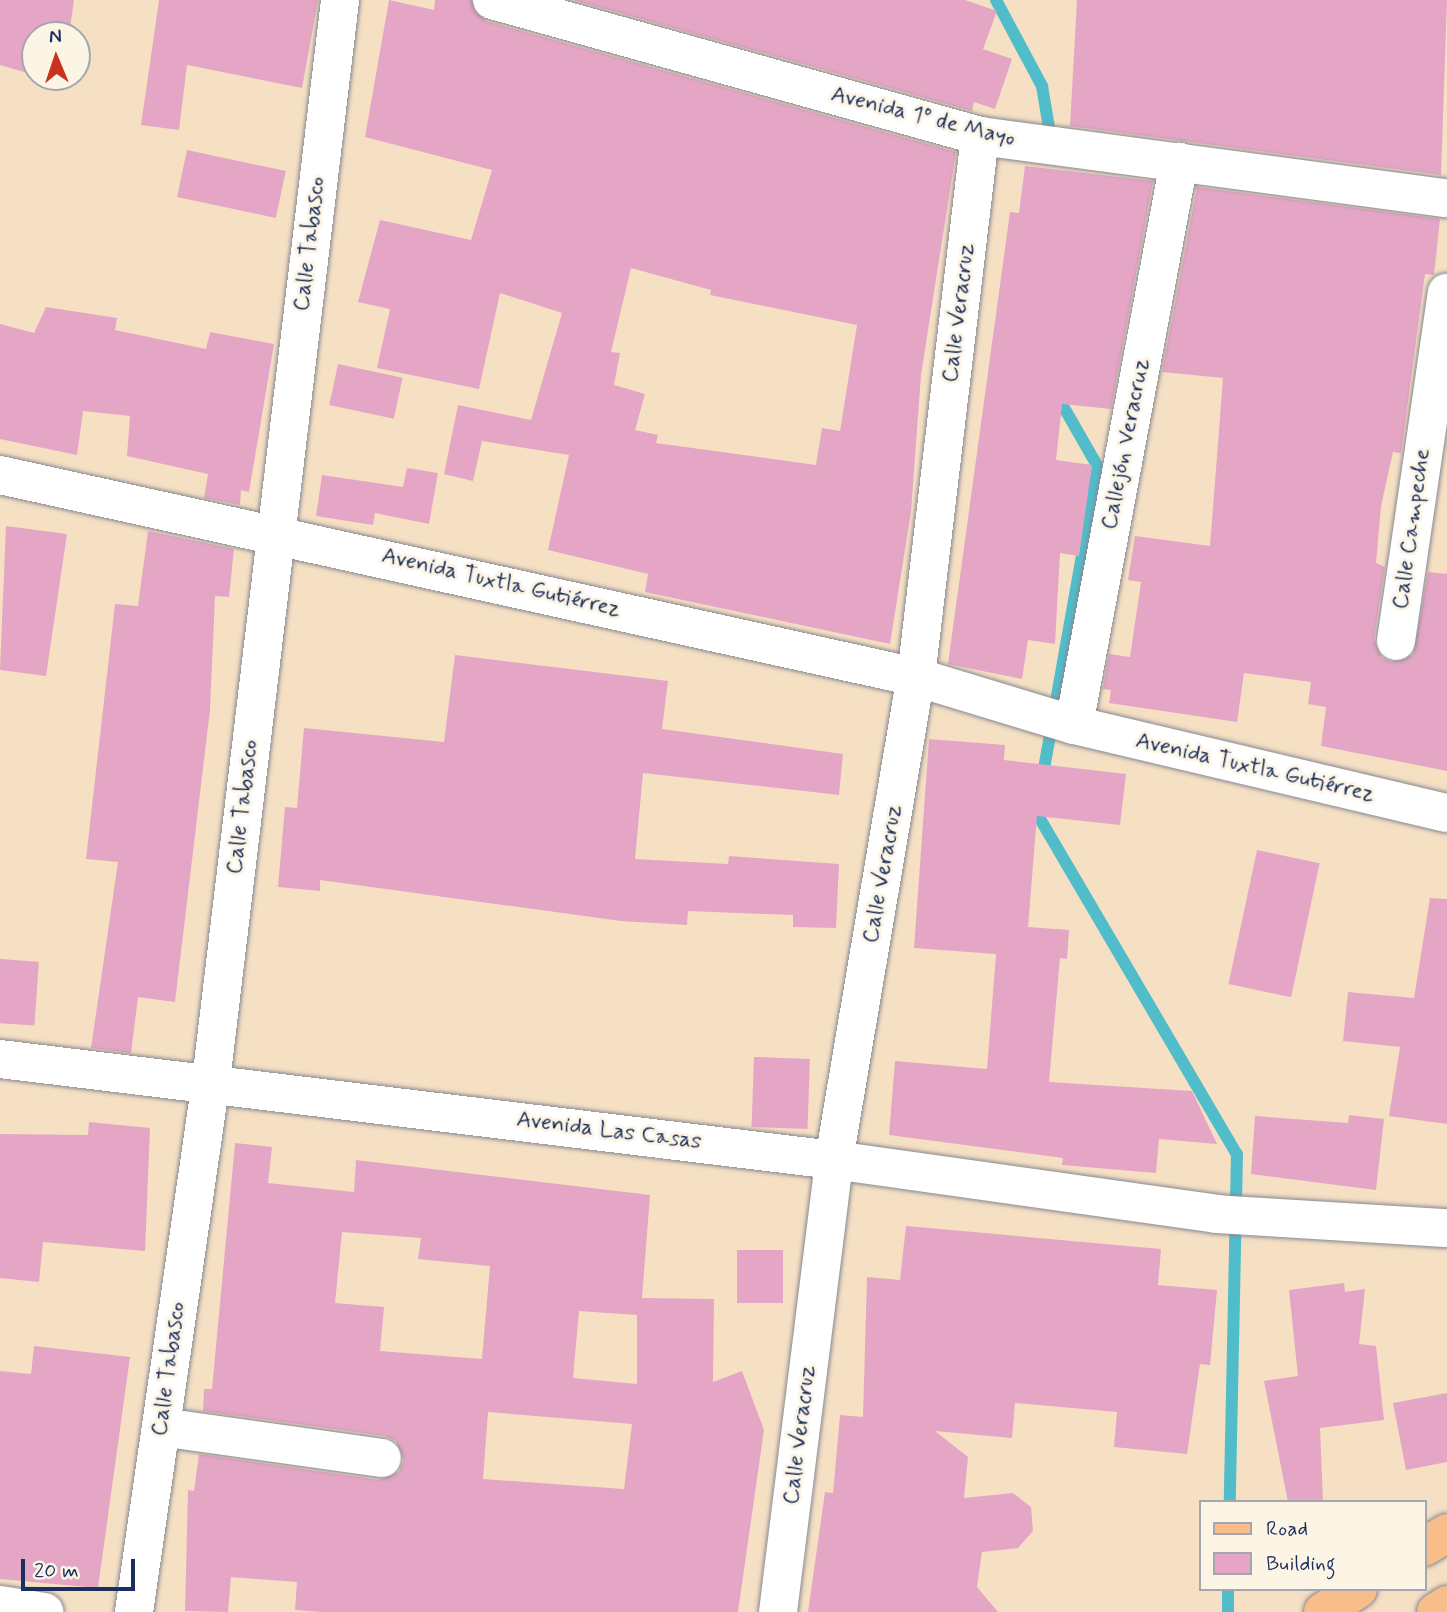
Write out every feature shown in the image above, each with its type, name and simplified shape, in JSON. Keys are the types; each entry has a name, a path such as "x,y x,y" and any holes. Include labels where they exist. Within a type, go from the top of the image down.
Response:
{"main road":[{"path":"1426,1546 1447,1533"},
{"path":"1323,1612 1356,1591"},
{"path":"1436,1612 1447,1605"}],"street":[{"name":"Calle Tabasco","path":"134,1612 211,1081 340,0"},
{"name":"Avenida 1º de Mayo","path":"492,0 980,136 1447,198"},
{"name":"Calle Veracruz","path":"778,1612 834,1160 916,677 980,136"},
{"name":"Callejón Veracruz","path":"1069,723 1179,162"},
{"name":"Calle Campeche","path":"1396,641 1447,293"},
{"name":"Avenida Tuxtla Gutiérrez","path":"0,475 275,531 916,677 1069,723 1447,813"},
{"name":"Avenida Las Casas","path":"0,1059 211,1081 834,1160 1216,1214 1447,1228"},
{"path":"161,1427 382,1458"},
{"path":"0,1605 44,1612"}],"building":[{"path":"0,0 74,0 71,21 21,21 21,71 0,65"},
{"path":"159,0 318,0 302,88 187,65 179,130 141,125"},
{"path":"389,0 434,10 435,0 471,0 486,21 956,152 921,375 911,512 890,644 645,592 648,574 548,550 569,455 482,441 473,481 444,474 458,405 531,420 562,313 500,293 479,389 377,368 390,309 358,302 380,220 471,240 492,170 365,137","holes":["631,268 711,290 710,295 857,325 840,431 822,428 816,465 656,443 658,435 635,430 645,394 614,385 620,353 611,352"]},
{"path":"573,0 965,0 997,11 983,49 1012,59 995,109 974,102 972,111"},
{"path":"1077,0 1447,0 1441,175 1070,126"},
{"path":"187,150 286,171 276,218 177,197"},
{"path":"1025,166 1153,181 1111,409 1062,404 1056,460 1092,465 1079,556 1060,553 1055,644 1028,640 1022,679 948,664 1010,212 1019,213"},
{"path":"1197,187 1440,219 1434,275 1425,274 1401,453 1393,452 1381,506 1376,563 1385,567 1374,639 1382,658 1392,662 1413,655 1428,572 1447,574 1447,771 1321,746 1326,707 1308,704 1311,682 1244,673 1237,722 1109,703 1111,690 1103,689 1109,654 1130,657 1141,582 1128,580 1135,536 1210,546 1223,378 1162,372"},
{"path":"46,307 117,318 115,330 206,349 210,332 274,344 249,492 241,490 240,505 204,498 208,474 127,456 130,416 83,411 77,455 0,439 0,324 34,333"},
{"path":"338,364 403,378 394,419 329,405"},
{"path":"407,468 438,473 429,524 375,513 373,525 316,516 322,475 403,487"},
{"path":"6,526 67,534 46,676 0,670"},
{"path":"148,531 234,549 229,597 215,596 210,710 175,1002 138,997 131,1053 91,1048 118,862 86,859 115,604 138,606"},
{"path":"455,655 668,681 662,729 843,754 839,795 643,773 635,859 728,864 729,856 839,864 836,928 793,927 793,915 688,911 687,925 621,921 320,880 320,891 278,887 285,807 297,808 304,728 444,742"},
{"path":"929,739 1005,745 1004,760 1126,774 1120,825 1037,816 1028,927 1069,930 1067,959 1060,958 1049,1082 1192,1091 1217,1144 1159,1139 1156,1173 1062,1165 1063,1158 889,1135 895,1061 987,1069 996,954 914,948"},
{"path":"1257,850 1320,863 1291,997 1229,984"},
{"path":"1430,898 1447,899 1447,1124 1389,1116 1400,1047 1343,1041 1348,992 1414,998"},
{"path":"0,959 39,962 34,1026 0,1023"},
{"path":"754,1057 810,1059 808,1129 752,1127"},
{"path":"1349,1115 1384,1119 1376,1190 1251,1174 1255,1116 1348,1123"},
{"path":"89,1122 150,1128 145,1251 43,1242 39,1282 0,1278 0,1134 88,1135"},
{"path":"235,1143 272,1147 268,1183 354,1192 356,1160 650,1195 642,1298 714,1299 713,1382 742,1371 764,1430 738,1612 321,1612 295,1610 297,1582 231,1577 228,1612 185,1611 188,1490 194,1491 199,1454 379,1480 399,1472 404,1460 396,1441 385,1436 203,1411 204,1389 212,1389","holes":["342,1232 421,1238 418,1259 490,1266 482,1359 380,1351 384,1307 335,1303","579,1311 637,1315 637,1384 573,1378","488,1412 632,1424 624,1489 483,1479"]},
{"path":"906,1226 1161,1249 1158,1285 1217,1290 1210,1365 1200,1364 1187,1454 1114,1447 1117,1412 1015,1403 1012,1438 935,1431 968,1457 964,1498 1013,1493 1031,1507 1033,1531 1018,1548 982,1552 977,1587 998,1612 808,1612 825,1492 833,1493 840,1415 863,1417 867,1277 900,1280"},
{"path":"737,1250 783,1250 783,1303 737,1303"},
{"path":"1344,1283 1345,1292 1365,1289 1359,1344 1376,1346 1384,1420 1320,1428 1323,1500 1288,1500 1264,1381 1298,1376 1289,1290"},
{"path":"34,1346 130,1357 98,1588 0,1579 0,1371 31,1374"},
{"path":"1447,1393 1447,1462 1406,1470 1393,1403"}],"waterway":[{"path":"996,0 1042,86 1051,140"},
{"path":"1042,780 1098,467 1055,392"},
{"path":"1038,801 1036,812 1237,1154 1230,1500"},
{"path":"1228,1591 1228,1612"}]}
